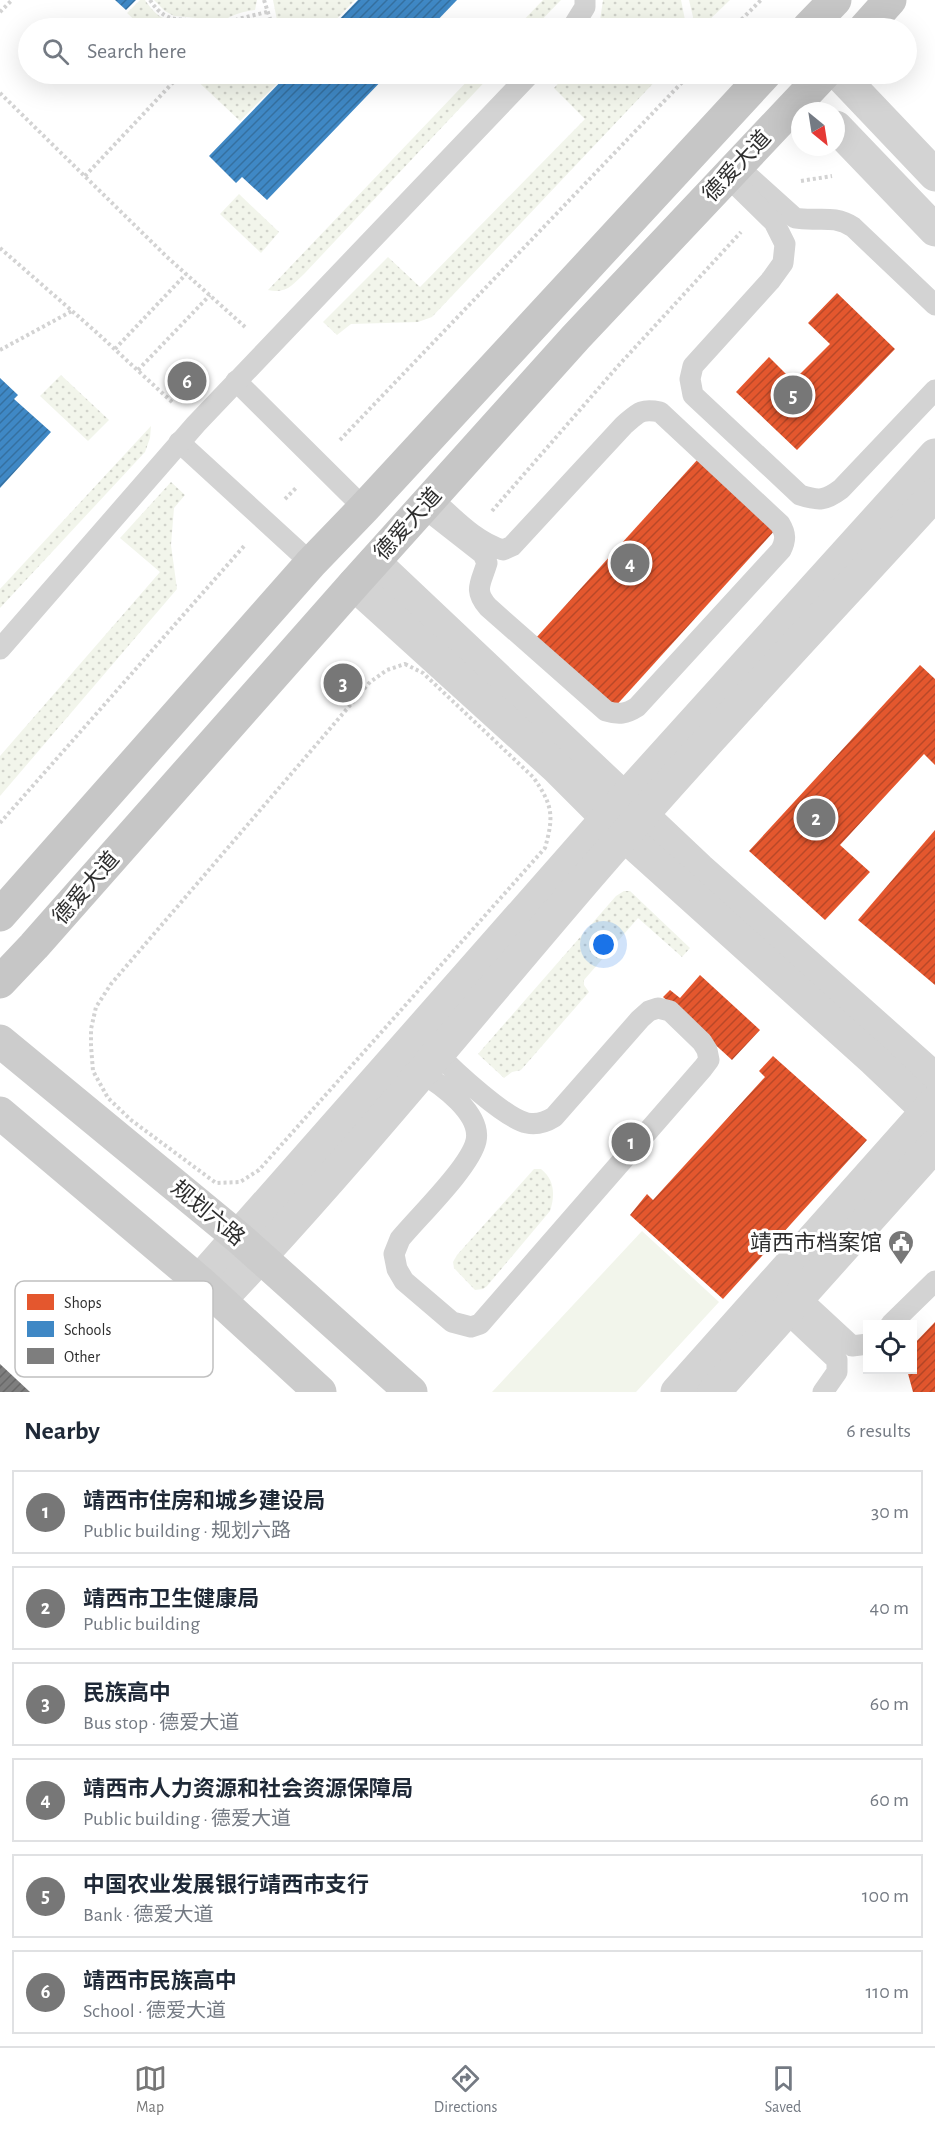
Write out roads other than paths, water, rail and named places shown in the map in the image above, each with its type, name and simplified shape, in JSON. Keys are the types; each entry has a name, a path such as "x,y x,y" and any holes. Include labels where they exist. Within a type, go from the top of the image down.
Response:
{"main road":[{"path":"818,18 835,0"},
{"path":"874,18 890,0"},
{"name":"德爱大道","path":"0,915 311,563 756,84"},
{"name":"德爱大道","path":"0,982 576,337 732,171 816,93"},
{"name":"规划六路","path":"0,1041 250,1247 411,1392"},
{"path":"0,1113 198,1281"},
{"path":"213,1294 320,1392"}],"street":[{"path":"849,84 935,175"},
{"path":"845,136 935,230"},
{"path":"213,1288 624,817 935,455"},
{"path":"250,1247 429,1064 624,817 935,494"},
{"path":"364,573 557,768 699,869 935,1079"},
{"path":"624,817 866,1052 932,1110 677,1392"},
{"path":"714,1392 935,1145"}],"lane":[{"path":"578,18 585,7 585,0"},
{"path":"0,649 179,442 520,84"},
{"path":"732,171 767,204 795,218 807,220 833,218 853,227 935,305"},
{"path":"767,204 785,244 783,263 770,281 693,366 690,379 693,395 800,495 816,500 830,497 841,489 935,390"},
{"path":"236,381 364,508"},
{"path":"646,410 660,412 672,422 780,524 785,533 785,542 781,550 645,698 627,713 617,714 606,711 479,597 479,585 487,563 483,554 428,503 490,546 503,550 512,546 624,425 639,412 646,410"},
{"path":"179,442 311,563"},
{"path":"658,1008 670,1011 702,1042 709,1060 514,1286 480,1324 471,1328 452,1322 404,1281 397,1269 394,1254 400,1239 467,1161 477,1139 473,1120 437,1082 429,1064 515,1119 529,1124 544,1123 554,1117 639,1019 649,1011 658,1008"},
{"path":"895,1320 935,1281"},
{"path":"793,1304 852,1346 863,1345"},
{"path":"793,1304 837,1360 837,1371 823,1392"}],"place":[{"name":"靖西市民族高中","path":"187,381"},
{"name":"中国农业发展银行靖西市支行","path":"793,395"},
{"name":"靖西市人力资源和社会资源保障局","path":"630,563"},
{"name":"民族高中","path":"343,683"},
{"name":"靖西市卫生健康局","path":"816,818"},
{"name":"靖西市住房和城乡建设局","path":"631,1142"},
{"name":"靖西市档案馆","path":"901,1266"}]}
